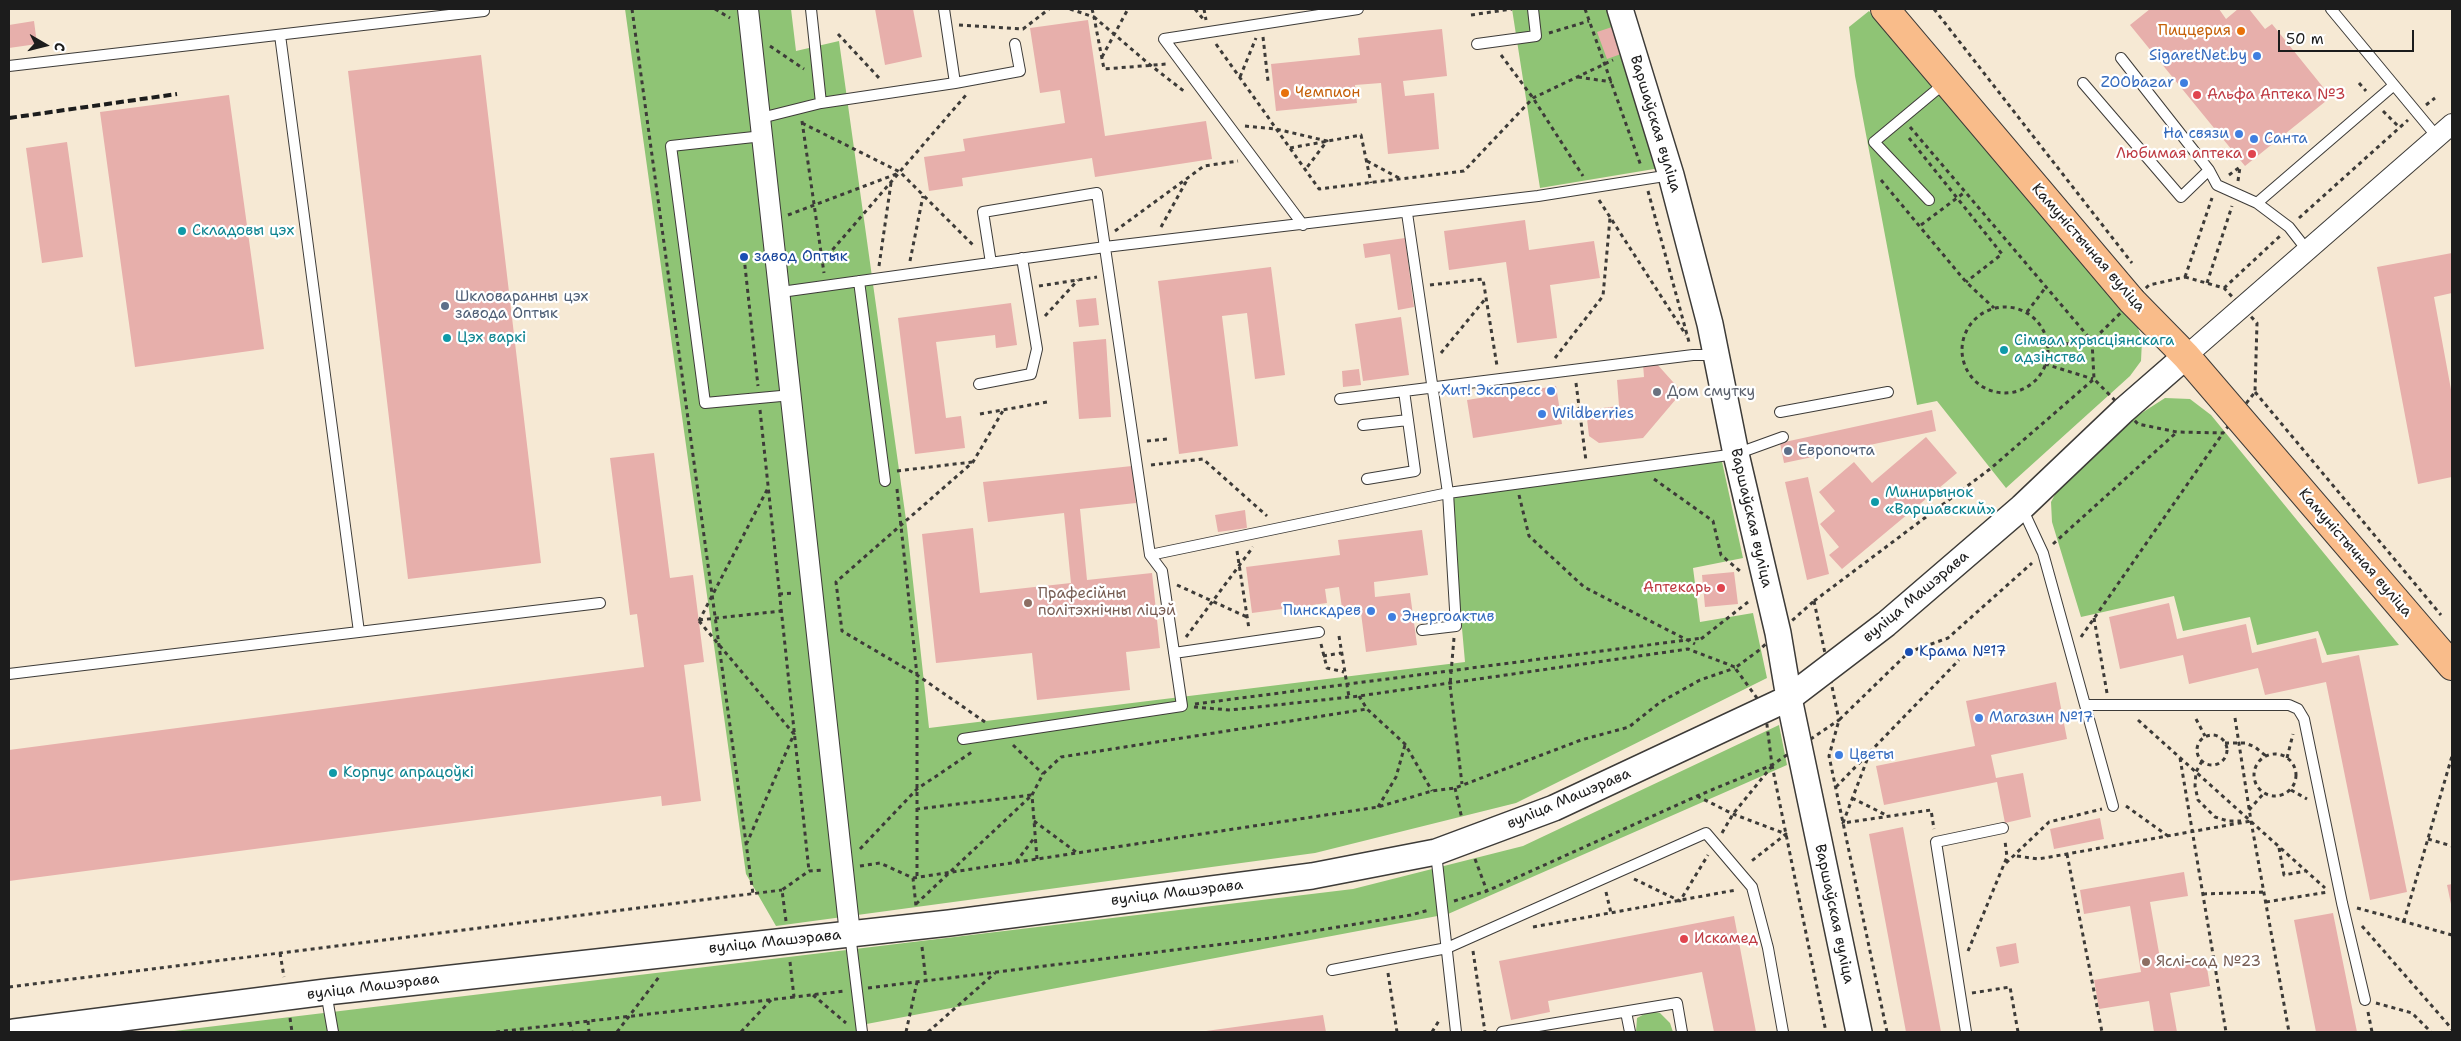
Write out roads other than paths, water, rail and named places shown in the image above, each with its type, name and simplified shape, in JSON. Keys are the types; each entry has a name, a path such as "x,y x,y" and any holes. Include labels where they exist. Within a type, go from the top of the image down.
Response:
{"main road":[{"name":"Камуністычная вуліца","path":"1885,9 2132,301 2186,356 2452,666"}],"street":[{"path":"748,9 781,292 850,934"},
{"name":"Варшаўская вуліца","path":"1620,9 1671,175 1705,355 1736,454 1778,633 1789,698 1859,1032"},
{"path":"2186,356 2452,124"},
{"name":"вуліца Машэрава","path":"14,1032 326,992 850,934 1312,876 1436,852 1554,808 1789,698 1886,624 2022,507 2124,410 2186,356"}],"lane":[{"path":"811,9 821,103"},
{"path":"944,9 955,83"},
{"path":"1303,225 1164,38 1207,27 1262,24 1358,9"},
{"path":"1477,44 1536,36 1533,9"},
{"path":"2331,9 2438,138"},
{"path":"9,66 484,11"},
{"path":"280,35 359,632"},
{"path":"792,395 705,403 671,146 762,127 800,108 821,103 955,83 1020,71 1015,44"},
{"path":"2121,58 2209,170 2217,184 2258,203 2289,227 2307,250"},
{"path":"1929,200 1874,142 1947,82"},
{"path":"2083,83 2181,197 2209,170"},
{"path":"2258,203 2394,85"},
{"path":"781,292 991,263 1105,243 1153,242 1303,225 1538,196 1671,175"},
{"path":"963,739 1182,706 1162,571 1150,555 1097,193 983,212 991,263"},
{"path":"1407,212 1448,493 1456,626 1422,630"},
{"path":"979,384 1031,374 1036,349 1022,258"},
{"path":"859,281 888,475"},
{"path":"1340,399 1705,355"},
{"path":"1367,479 1415,471 1404,391"},
{"path":"1780,412 1888,392"},
{"path":"1364,425 1408,420"},
{"path":"1150,555 1448,493 1736,454 1784,438"},
{"path":"2022,507 2043,553 2113,806"},
{"path":"9,674 600,603"},
{"path":"1174,653 1319,632"},
{"path":"2085,705 2289,705 2298,709 2304,719 2342,903 2365,1000"},
{"path":"1966,1032 1956,979 1936,842 2003,828"},
{"path":"1332,970 1447,948 1706,833 1752,887 1768,948 1783,1032"},
{"path":"1436,852 1456,1032"},
{"path":"850,934 862,1032"},
{"path":"326,992 333,1032"},
{"path":"1502,1032 1677,1003 1682,1032"},
{"path":"1626,1012 1630,1032"}],"railway":[{"path":"9,118 177,94"}],"place":[{"name":"Пиццерия","path":"2241,31"},
{"name":"SigaretNet.by","path":"2257,56"},
{"name":"ZOObazar","path":"2184,83"},
{"name":"Чемпион","path":"1285,93"},
{"name":"Альфа Аптека №3","path":"2197,95"},
{"name":"На связи","path":"2239,134"},
{"name":"Санта","path":"2254,139"},
{"name":"Любимая аптека","path":"2252,154"},
{"name":"Складовы цэх","path":"182,231"},
{"name":"завод Оптык","path":"744,257"},
{"name":"Шкловаранны цэх завода Оптык","path":"445,306"},
{"name":"Цэх варкі","path":"447,338"},
{"name":"Сімвал хрысціянскага адзінства","path":"2004,350"},
{"name":"Хит! Экспресс","path":"1551,391"},
{"name":"Дом смутку","path":"1657,392"},
{"name":"Wildberries","path":"1542,414"},
{"name":"Европочта","path":"1788,451"},
{"name":"Минирынок «Варшавский»","path":"1875,502"},
{"name":"Аптекарь","path":"1721,588"},
{"name":"Прафесійны політэхнічны ліцэй","path":"1028,603"},
{"name":"Пинскдрев","path":"1371,611"},
{"name":"Энергоактив","path":"1392,617"},
{"name":"Крама №17","path":"1909,652"},
{"name":"Магазин №17","path":"1979,718"},
{"name":"Цветы","path":"1839,755"},
{"name":"Корпус апрацоўкі","path":"333,773"},
{"name":"Искамед","path":"1684,939"},
{"name":"Яслі-сад №23","path":"2146,962"}]}
